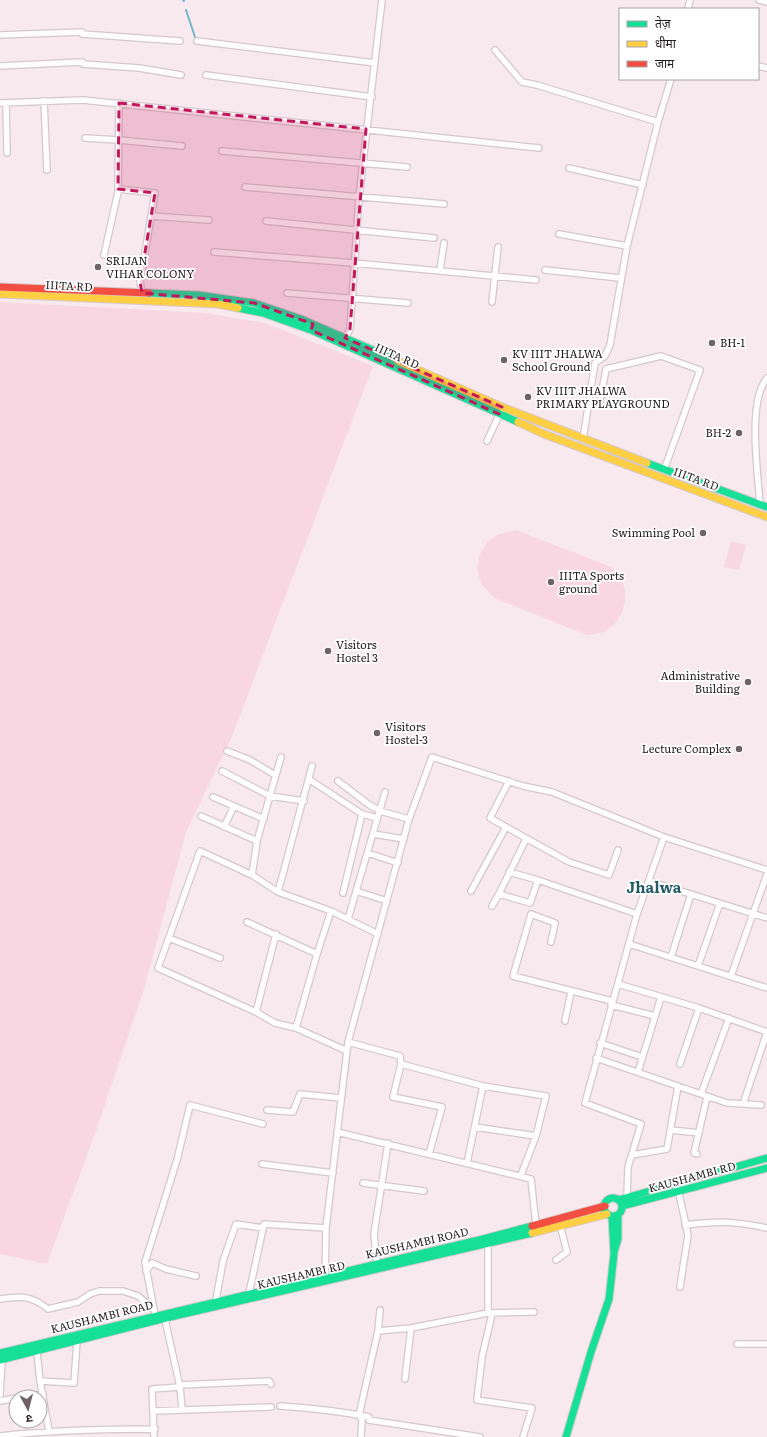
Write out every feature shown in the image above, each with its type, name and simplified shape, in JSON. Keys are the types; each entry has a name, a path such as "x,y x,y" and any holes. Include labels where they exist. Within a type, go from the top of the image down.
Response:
{"main road":[{"name":"IIITA RD","path":"0,287 142,292 238,299 270,308 501,410 761,505"},
{"name":"IIITA RD","path":"0,294 218,304 250,309 312,327 345,338 580,447 767,517"},
{"path":"580,447 583,439"},
{"path":"660,478 664,470"},
{"path":"753,512 761,505"},
{"path":"566,1437 591,1352 609,1299 614,1254 618,1239 612,1215 605,1206 607,1202 611,1199 618,1200 627,1196 767,1158"},
{"name":"KAUSHAMBI RD","path":"622,1206 767,1168"},
{"path":"612,1215 622,1210 622,1206 618,1200"},
{"name":"KAUSHAMBI ROAD","path":"1,1357 155,1315 248,1293 325,1278 536,1225 605,1206"},
{"name":"KAUSHAMBI RD","path":"1,1357 37,1352 325,1278 488,1244 560,1225 612,1215"}],"street":[{"path":"759,0 767,2"},
{"path":"345,338 350,328 359,196 366,129 372,97 382,2"},
{"path":"0,35 82,33 180,41"},
{"path":"197,42 375,63"},
{"path":"495,50 522,82 537,85 658,122"},
{"path":"0,66 83,63 139,68 181,74"},
{"path":"206,75 372,97"},
{"path":"583,439 595,363 605,356 610,345 616,314 620,278 627,246 658,122 671,80"},
{"path":"7,153 3,103 83,100 539,148"},
{"path":"44,101 47,170"},
{"path":"104,255 118,189 118,103"},
{"path":"85,138 182,146"},
{"path":"222,151 407,167"},
{"path":"569,168 643,185"},
{"path":"245,187 444,204"},
{"path":"118,189 155,193 140,282 142,292"},
{"path":"151,216 209,220"},
{"path":"266,221 434,238"},
{"path":"559,234 627,246"},
{"path":"440,270 444,244"},
{"path":"492,302 498,247"},
{"path":"214,252 440,270 536,280"},
{"path":"545,270 620,278"},
{"path":"287,293 408,303"},
{"path":"600,401 606,368 661,356 700,370 664,470"},
{"path":"761,505 755,412 760,392 767,378"},
{"path":"487,441 501,410"},
{"path":"227,751 250,760 275,775"},
{"path":"252,875 257,841 281,757"},
{"path":"325,1278 326,1228 348,1042 409,819 432,757 509,781 552,792 664,837 767,870"},
{"path":"278,892 310,780 312,766"},
{"path":"222,772 270,796 304,801"},
{"path":"310,780 362,814 377,818"},
{"path":"338,781 368,804 380,811 409,819"},
{"path":"509,781 490,818 568,862 609,875 618,850"},
{"path":"348,919 385,792"},
{"path":"213,797 264,819"},
{"path":"224,827 234,806"},
{"path":"343,893 362,814"},
{"path":"201,816 257,841"},
{"path":"471,891 506,827"},
{"path":"373,834 404,839"},
{"path":"627,1196 628,1167 641,1124 584,1103 637,914 650,881 664,837"},
{"path":"492,906 526,839"},
{"path":"347,1051 296,1028 275,1023 256,1012 158,968 200,851 252,875 278,892 331,911 378,934"},
{"path":"368,853 398,863"},
{"path":"509,872 538,880 637,914"},
{"path":"731,976 767,874"},
{"path":"499,894 530,903 538,880"},
{"path":"650,881 767,918"},
{"path":"356,891 387,901"},
{"path":"671,957 691,894"},
{"path":"698,966 720,903"},
{"path":"296,1028 331,911"},
{"path":"551,942 555,923 531,914 513,976 655,1016"},
{"path":"247,922 317,954"},
{"path":"256,1012 276,934"},
{"path":"169,938 220,958"},
{"path":"629,944 767,988"},
{"path":"618,984 699,1008 767,1032 743,1104"},
{"path":"565,1021 571,992"},
{"path":"638,1072 661,997"},
{"path":"680,1064 699,1008"},
{"path":"701,1094 729,1018"},
{"path":"348,1042 400,1056 401,1064 393,1097 442,1107 429,1154"},
{"path":"600,1043 642,1057"},
{"path":"596,1058 728,1103 761,1105"},
{"path":"401,1064 483,1086 546,1096 536,1136 521,1175"},
{"path":"467,1163 483,1086"},
{"path":"632,1155 667,1148 678,1086"},
{"path":"267,1110 293,1112 300,1094 341,1098"},
{"path":"697,1154 694,1153 707,1097 711,1098"},
{"path":"155,1315 152,1308 145,1262 177,1160 190,1105 263,1124"},
{"path":"475,1127 536,1136"},
{"path":"671,1130 699,1133"},
{"path":"337,1132 531,1178 536,1225"},
{"path":"376,1264 374,1234 388,1143"},
{"path":"262,1164 333,1173"},
{"path":"363,1182 424,1192"},
{"path":"677,1183 688,1235 680,1287"},
{"path":"685,1225 718,1221 737,1222 767,1228"},
{"path":"216,1300 223,1261 236,1224 263,1228"},
{"path":"248,1293 264,1224 326,1228"},
{"path":"556,1260 567,1252 560,1225"},
{"path":"488,1244 488,1313"},
{"path":"146,1271 152,1263 166,1269 196,1276"},
{"path":"0,1299 20,1296 38,1301 48,1309 78,1302 90,1294 99,1291 123,1291 138,1296 152,1308"},
{"path":"361,1437 362,1419 359,1415 378,1331 380,1310"},
{"path":"378,1331 411,1328 488,1313 534,1312"},
{"path":"488,1313 492,1314 482,1357 477,1400 532,1408 523,1437"},
{"path":"166,1318 180,1387 182,1410"},
{"path":"405,1379 411,1328"},
{"path":"40,1381 74,1383 77,1341"},
{"path":"737,1344 760,1342 767,1344"},
{"path":"37,1352 42,1389"},
{"path":"0,1394 1,1357"},
{"path":"154,1437 155,1429 152,1389 180,1387 180,1385 188,1384 269,1381 271,1384"},
{"path":"280,1406 316,1408 369,1417 369,1420 480,1437"},
{"path":"347,1414 362,1406"},
{"path":"154,1411 271,1407"},
{"path":"48,1425 49,1431"},
{"path":"0,1436 43,1434 49,1431 93,1428 155,1429"}],"highlighted area":[{"path":"119,103 366,129 350,329 345,338 502,407 499,414 311,330 313,324 254,303 142,293 140,282 155,193 118,189"}],"shaded area":[{"path":"0,302 206,313 265,323 373,366 231,739 186,832 144,989 97,1128 47,1264 0,1254"},
{"name":"IIITA Sports ground","path":"516,530 611,567 621,579 625,593 623,609 620,617 615,623 603,632 587,635 494,598 482,585 477,570 479,556 487,542 499,534"},
{"path":"731,541 746,545 739,570 724,567"}],"waterway":[{"path":"186,10 196,40"}],"traffic: fast":[{"path":"149,293 198,295 254,303 301,319 398,361"},
{"path":"238,308 263,313 311,330 518,422"},
{"path":"647,463 767,507"},
{"path":"618,1200 767,1158"},
{"path":"622,1206 767,1168"},
{"path":"613,1198 619,1201 622,1207 619,1213 613,1216 607,1213 604,1207 607,1201 613,1198"},
{"path":"614,1252 618,1239 618,1215"},
{"path":"566,1437 591,1352 609,1299 614,1254 612,1216"},
{"path":"0,1353 479,1240 532,1226"},
{"path":"0,1360 166,1318 532,1233"}],"traffic: slow":[{"path":"0,294 218,304 238,308"},
{"path":"398,361 502,407 647,463"},
{"path":"518,422 544,434 767,517"},
{"path":"532,1233 607,1214"}],"traffic: jam":[{"path":"0,287 149,293"},
{"path":"532,1226 605,1206"}],"place":[{"name":"SRIJAN VIHAR COLONY","path":"98,267"},
{"name":"BH-1","path":"712,343"},
{"name":"KV IIIT JHALWA School Ground","path":"504,360"},
{"name":"KV IIIT JHALWA PRIMARY PLAYGROUND","path":"528,397"},
{"name":"BH-2","path":"739,433"},
{"name":"Swimming Pool","path":"703,533"},
{"name":"IIITA Sports ground","path":"551,582"},
{"name":"Visitors Hostel 3","path":"328,651"},
{"name":"Administrative Building","path":"748,682"},
{"name":"Visitors Hostel-3","path":"377,733"},
{"name":"Lecture Complex","path":"739,749"}],"district":[{"name":"Jhalwa","path":"654,888"}]}
